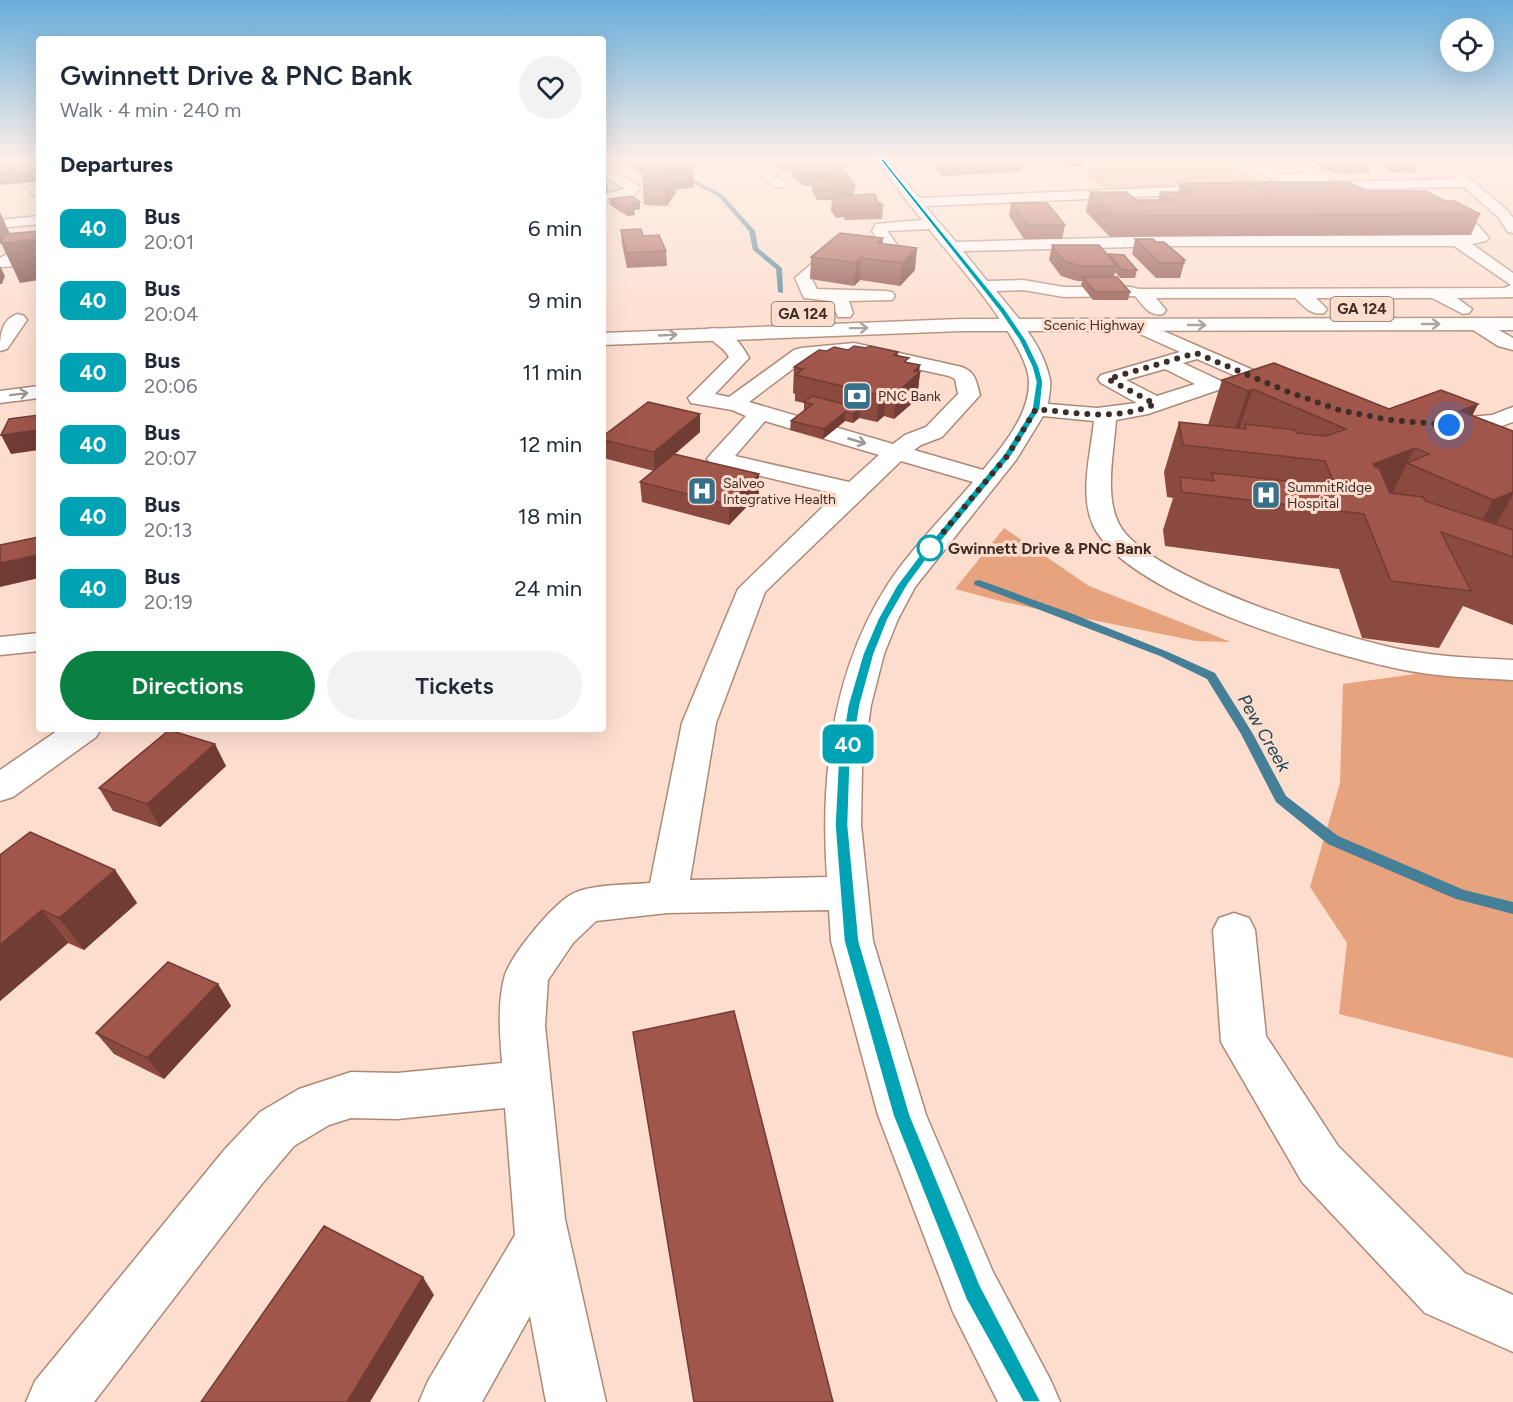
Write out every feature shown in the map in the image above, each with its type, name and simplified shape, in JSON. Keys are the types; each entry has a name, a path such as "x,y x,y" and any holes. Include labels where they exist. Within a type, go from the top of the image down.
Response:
{"main road":[{"path":"886,225 881,227 879,231 898,257 837,250 803,278 810,294 841,304 886,296"},
{"path":"933,225 1008,318 1036,367 1040,382 1036,409 1008,455 902,585 883,619 868,654 854,705 844,766 842,825 846,893 852,941 902,1115 973,1292 1030,1402"},
{"path":"1013,257 1093,243 1481,238 1473,228 1467,225"},
{"path":"996,229 1013,257 1023,285"},
{"path":"1079,230 1093,243"},
{"path":"1458,240 1513,281"},
{"path":"36,242 3,263 36,260"},
{"path":"955,254 1013,257 1108,255 1113,262"},
{"path":"1127,278 1157,310"},
{"path":"982,286 1023,285 1064,292 1142,293 1504,292"},
{"path":"1299,293 1318,309"},
{"path":"1436,293 1463,309"},
{"name":"Scenic Highway","path":"606,323 841,304 1138,326 1513,324"},
{"name":"Scenic Highway","path":"606,339 1157,310 1513,309"},
{"path":"0,345 18,320"},
{"path":"1477,324 1510,347"},
{"path":"1138,326 1307,399"},
{"path":"714,333 732,345 739,357 699,398 733,404 988,478"},
{"path":"666,897 699,723 752,589 896,453 913,440 934,432 969,395 965,376 955,371 854,349 801,354 733,404"},
{"path":"1155,404 1108,379 1196,353"},
{"path":"1036,409 1105,416 1138,411 1214,385 1164,362"},
{"path":"0,379 36,375"},
{"path":"0,397 36,392"},
{"path":"760,413 719,459 856,491"},
{"path":"1425,423 1449,425 1496,421 1513,414"},
{"path":"1105,416 1101,507 1110,532 1150,565 1177,581 1243,611 1367,652 1447,666 1513,670"},
{"path":"0,646 36,642"},
{"path":"0,788 80,732"},
{"path":"576,1402 540,1219 522,1026 527,976 558,931 586,906 666,897 846,893"},
{"path":"1234,930 1244,1042 1320,1164 1445,1293 1513,1324"},
{"path":"56,1402 243,1167 277,1129 316,1106 351,1095 397,1096 527,1083"},
{"path":"449,1402 544,1238"}],"shaded area":[{"path":"1004,528 1089,586 1231,642 1196,641 1004,602 955,589"},
{"path":"1415,674 1513,680 1513,1058 1339,1014 1347,943 1310,887 1340,783 1343,684"}],"building":[{"path":"641,229 643,236 659,235 666,251 626,253 621,230"},
{"path":"36,231 36,239 1,243 5,234"},
{"path":"840,233 883,238 878,243 917,248 902,263 861,258 856,263 811,257"},
{"path":"1135,239 1153,239 1156,242 1164,242 1185,260 1182,260 1184,263 1160,263"},
{"path":"1052,245 1099,245 1117,266 1080,266 1064,261"},
{"path":"1109,254 1124,255 1137,270 1122,270"},
{"path":"1083,277 1117,277 1130,292 1095,292"},
{"path":"854,346 866,348 870,346 898,352 894,355 909,358 904,362 920,365 914,371 920,372 897,392 886,389 879,395 796,375 803,369 794,367 819,350 827,351 834,347 848,350"},
{"path":"1274,363 1389,409 1441,390 1478,404 1460,411 1513,431 1513,492 1493,500 1407,463 1429,454 1415,448 1373,464 1379,468 1390,493 1423,497 1425,501 1513,530 1513,557 1441,532 1471,591 1391,581 1364,514 1182,492 1180,477 1214,481 1212,473 1335,486 1325,461 1183,445 1179,422 1246,429 1245,424 1326,436 1346,429 1253,389 1248,391 1222,380"},
{"path":"812,396 860,408 853,414 845,412 824,429 791,421 813,404 804,402"},
{"path":"648,402 700,414 654,452 606,441 606,434"},
{"path":"36,415 36,430 1,435 9,419"},
{"path":"674,454 759,474 729,505 640,482"},
{"path":"36,538 36,556 0,563 0,545"},
{"path":"167,732 176,732 215,744 147,804 99,788"},
{"path":"30,832 115,870 59,918 42,910 0,945 0,855"},
{"path":"168,962 218,984 147,1058 96,1033"},
{"path":"734,1011 833,1402 694,1402 633,1032"},
{"path":"324,1226 423,1277 347,1402 201,1402"}],"waterway":[{"name":"Pew Creek","path":"747,225 752,231 755,249 779,268 781,292"},
{"name":"Pew Creek","path":"979,583 1164,654 1211,676 1247,734 1281,799 1333,840 1461,895 1513,908"}],"bus line":[{"name":"40","path":"932,225 996,301 1021,336 1036,367 1040,382 1036,409 1008,455 902,585 883,619 868,654 854,705 844,766 842,825 846,893 852,941 902,1115 973,1292 1030,1402"}],"place":[{"name":"PNC Bank","path":"857,396"},
{"name":"Salveo Integrative Health","path":"702,491"},
{"name":"SummitRidge Hospital","path":"1266,495"},
{"name":"Gwinnett Drive & PNC Bank","path":"930,548"}],"route":[{"path":"930,548 1008,455 1036,409 1105,416 1138,411 1155,404 1108,379 1196,353 1286,391 1339,410 1390,420 1449,425"}]}
